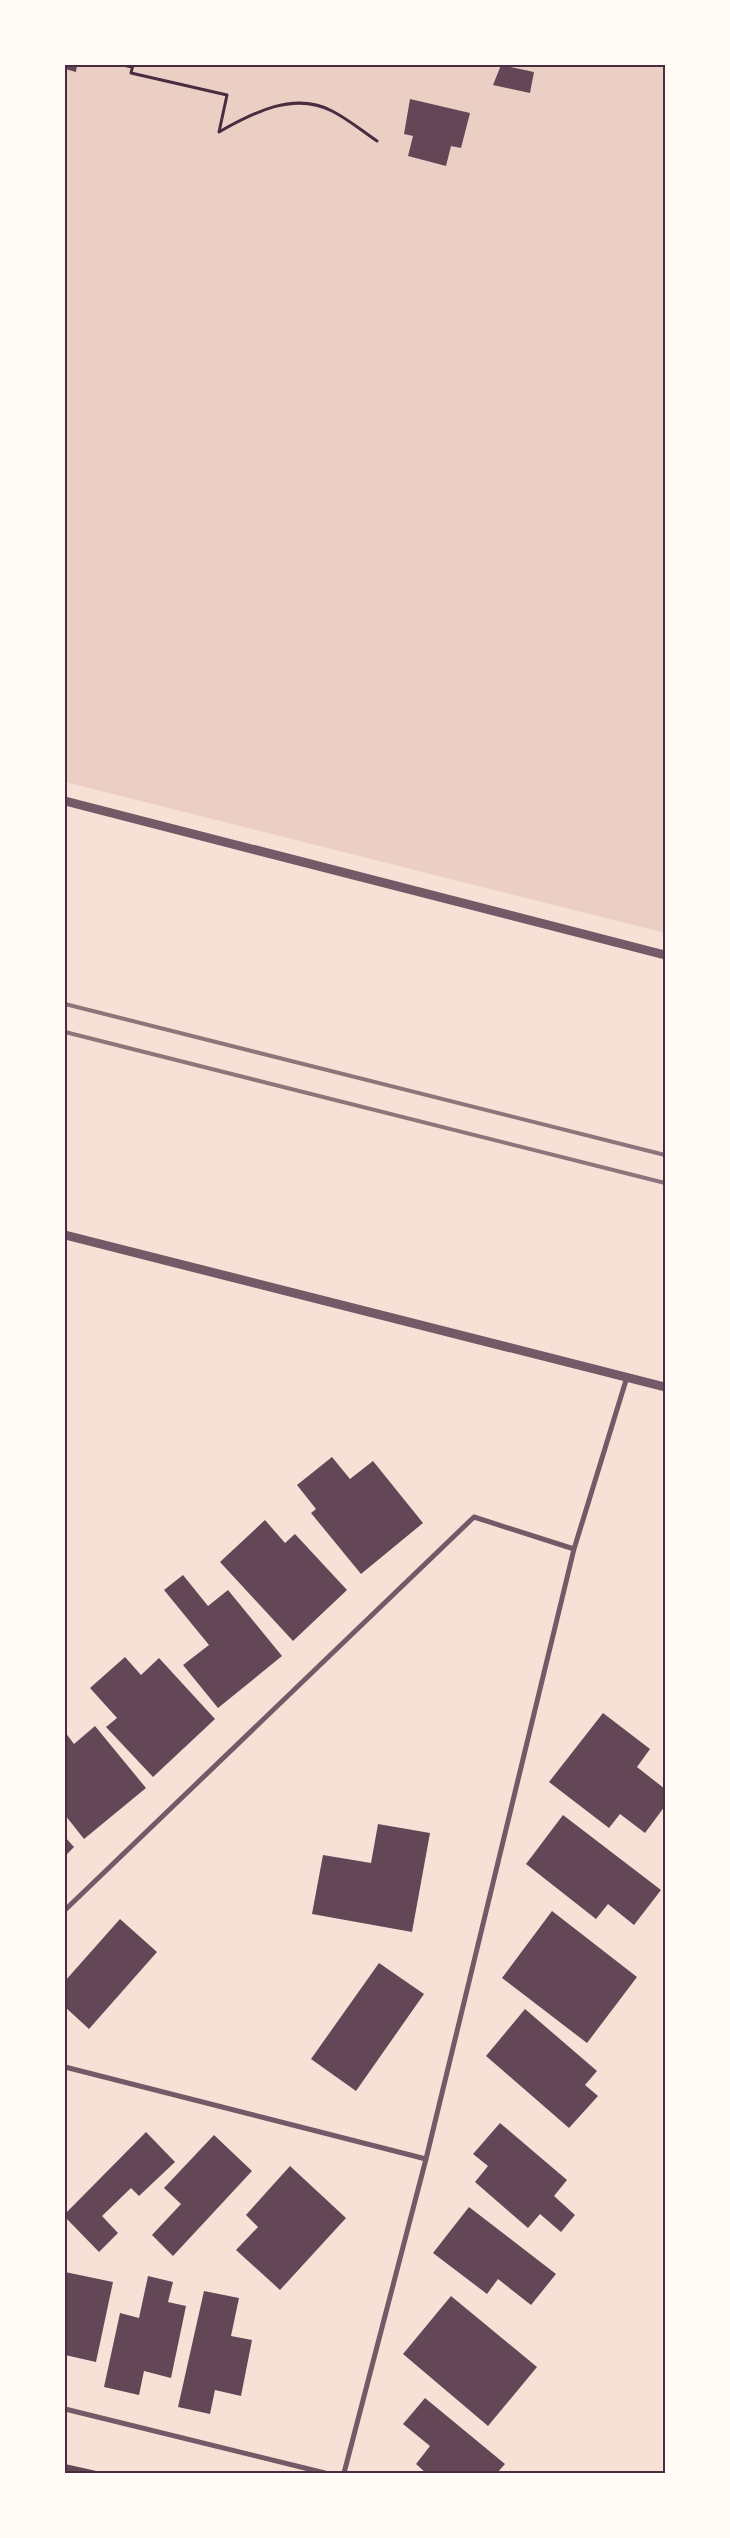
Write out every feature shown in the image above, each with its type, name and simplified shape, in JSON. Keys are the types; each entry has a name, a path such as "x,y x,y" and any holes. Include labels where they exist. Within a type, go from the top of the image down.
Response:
{"street":[{"path":"65,801 665,955"},
{"path":"65,1235 665,1387"},
{"path":"344,2473 426,2159 574,1549 627,1377"},
{"path":"65,1910 474,1517 574,1549"},
{"path":"65,2067 426,2159"},
{"path":"65,2409 325,2473"}],"path":[{"path":"123,65 132,66 131,73 228,95 219,132 244,118 270,108 296,104 312,105 330,110 377,141"}],"shaded area":[{"path":"65,65 665,65 665,933 65,782"}],"building":[{"path":"65,65 77,65 76,72 65,69"},
{"path":"501,65 534,72 530,93 493,85"},
{"path":"410,99 470,113 461,148 451,146 446,166 408,156 413,136 404,134"},
{"path":"332,1457 350,1479 373,1461 423,1523 361,1574 311,1513 316,1509 297,1485"},
{"path":"265,1520 285,1543 295,1534 347,1590 293,1641 220,1562"},
{"path":"183,1575 208,1606 228,1590 282,1656 218,1708 183,1665 209,1645 164,1590"},
{"path":"125,1657 141,1675 159,1658 215,1719 153,1777 106,1727 117,1718 90,1688"},
{"path":"603,1713 650,1749 637,1767 665,1789 665,1806 645,1833 620,1814 609,1828 549,1782"},
{"path":"95,1726 146,1788 84,1839 65,1815 65,1732 74,1744"},
{"path":"563,1815 661,1890 634,1925 608,1904 596,1919 526,1864"},
{"path":"378,1824 430,1833 412,1932 312,1914 323,1855 371,1863"},
{"path":"65,1837 74,1847 65,1856"},
{"path":"552,1911 637,1977 587,2043 502,1978"},
{"path":"120,1919 157,1952 89,2029 65,2007 65,1981"},
{"path":"379,1963 424,1994 356,2091 311,2059"},
{"path":"525,2009 597,2071 585,2085 598,2096 569,2128 486,2056"},
{"path":"500,2123 567,2180 554,2196 575,2215 561,2232 540,2214 528,2228 475,2182 488,2166 473,2154"},
{"path":"146,2132 175,2162 139,2196 131,2188 102,2216 118,2233 99,2252 65,2217 65,2214"},
{"path":"214,2135 252,2171 173,2256 152,2235 181,2204 164,2188"},
{"path":"290,2166 346,2218 280,2290 236,2250 258,2227 246,2215"},
{"path":"469,2207 556,2274 531,2305 498,2279 487,2294 433,2253"},
{"path":"65,2272 113,2282 96,2362 65,2355"},
{"path":"148,2276 173,2282 168,2302 186,2306 171,2378 144,2371 139,2395 104,2387 120,2313 139,2318"},
{"path":"204,2291 239,2298 231,2336 252,2340 241,2396 215,2390 210,2414 178,2407"},
{"path":"451,2296 537,2367 488,2426 403,2354"},
{"path":"425,2398 505,2464 497,2473 459,2473 457,2471 455,2473 426,2473 416,2464 430,2446 403,2424"},
{"path":"65,2464 101,2472 101,2473 65,2473"}],"railway":[{"path":"65,1004 665,1155"},
{"path":"65,1032 665,1183"}]}
